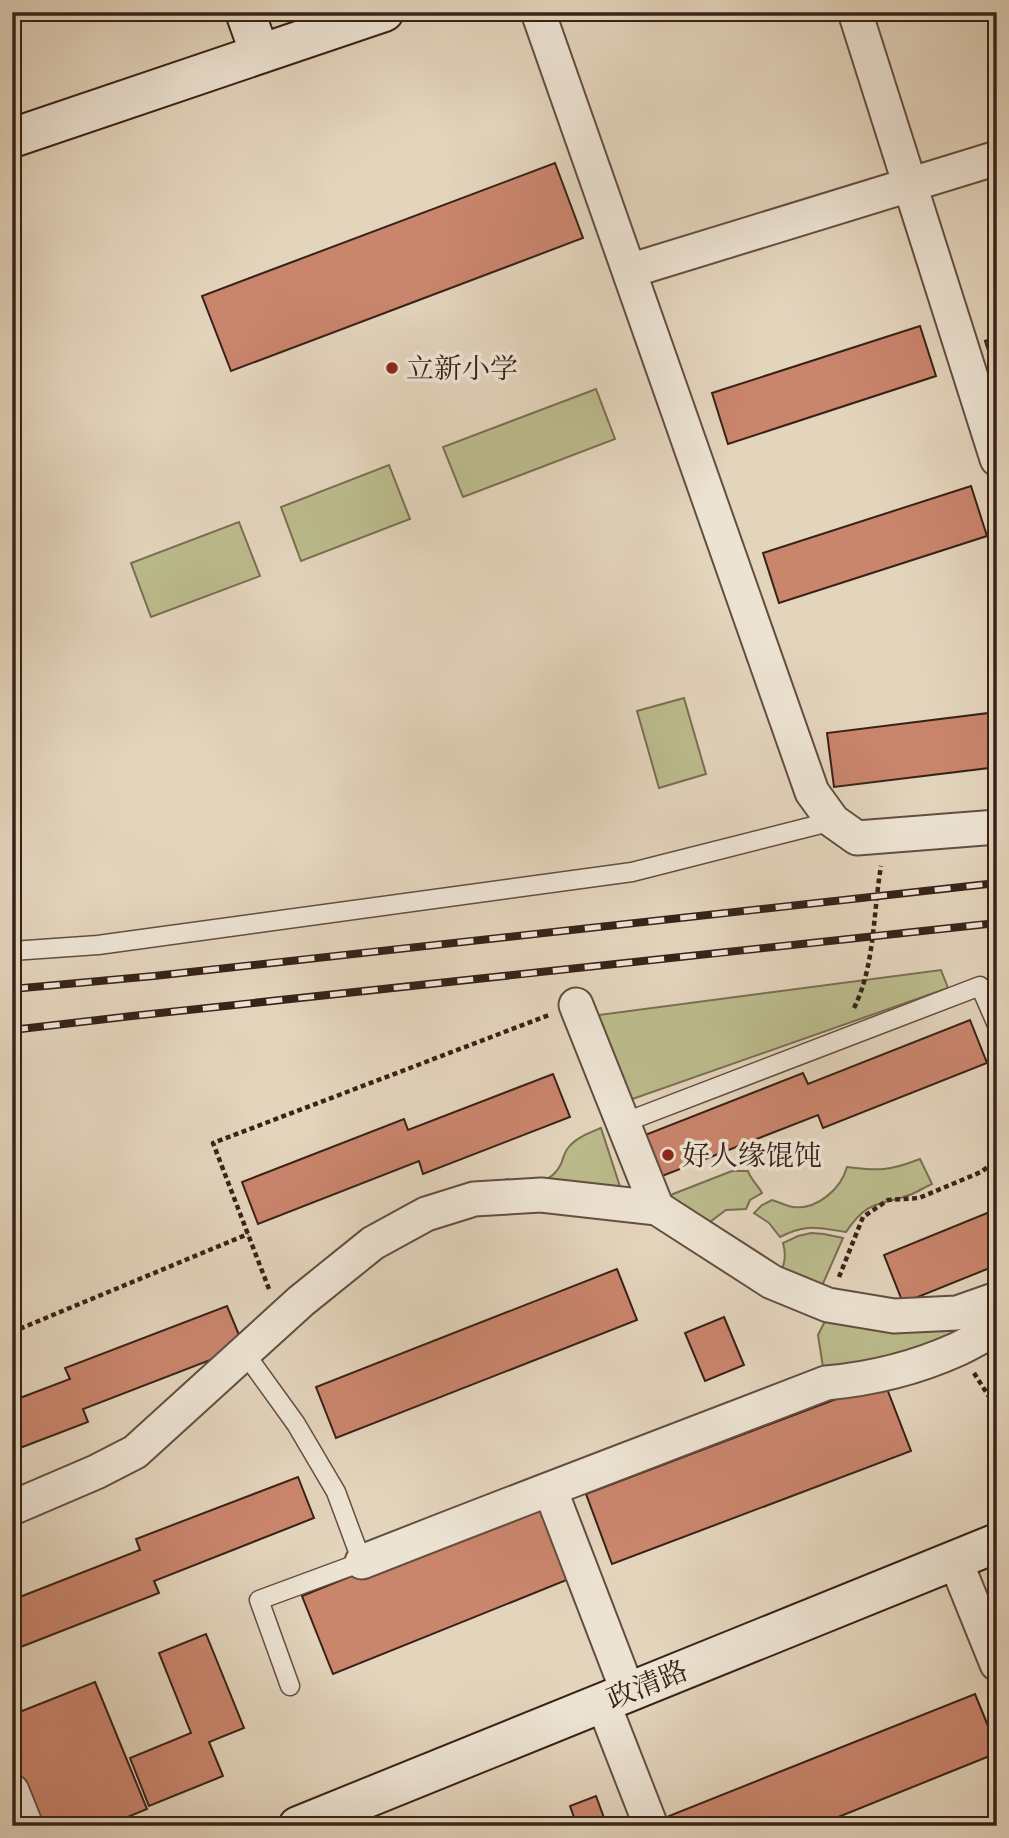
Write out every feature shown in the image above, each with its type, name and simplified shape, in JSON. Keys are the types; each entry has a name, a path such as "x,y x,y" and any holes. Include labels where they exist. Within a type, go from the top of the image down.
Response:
{"street":[{"path":"246,12 260,54"},
{"path":"12,138 384,12"},
{"path":"538,12 812,792 832,821 857,838 997,827"},
{"path":"855,12 997,459"},
{"path":"629,271 997,158"},
{"path":"576,1005 657,1208"},
{"path":"12,1508 135,1452 280,1319 373,1242 426,1214 474,1199 541,1195 657,1208 772,1282 828,1305 894,1316 957,1313 997,1299"},
{"path":"362,1562 826,1383 860,1380 912,1367 959,1349 997,1328"},
{"path":"550,1489 615,1697 651,1826"},
{"name":"政清路","path":"298,1826 997,1544"},
{"path":"956,1560 997,1664"},
{"path":"12,1791 26,1826"}],"lane":[{"path":"12,951 112,943 632,872 832,821"},
{"path":"623,1123 981,986 997,1024"},
{"path":"244,1352 296,1424 336,1492 362,1562 259,1600 290,1686"}],"path":[{"path":"838,1041 862,993 885,836"},
{"path":"280,1319 213,1143 576,1005"},
{"path":"828,1305 863,1217 888,1200 919,1198 981,1172 997,1160"},
{"path":"12,1332 248,1234"},
{"path":"959,1349 997,1412"}],"green space":[{"path":"596,389 615,439 463,497 443,447"},
{"path":"389,465 410,519 301,561 281,507"},
{"path":"239,522 260,576 151,617 131,563"},
{"path":"684,698 706,774 659,788 637,711"},
{"path":"941,970 948,988 624,1102 591,1016"},
{"path":"601,1128 624,1199 479,1190 507,1179 530,1183 544,1180 556,1171 571,1144"},
{"path":"920,1159 932,1184 912,1194 868,1208 846,1232 805,1228 780,1237 769,1223 754,1213 772,1200 793,1207 811,1205 834,1190 847,1167 884,1169"},
{"path":"732,1171 748,1171 762,1193 750,1200 746,1209 726,1210 710,1222 704,1232 664,1201 673,1194"},
{"path":"811,1233 843,1238 821,1288 778,1279 784,1261 783,1243"},
{"path":"827,1317 981,1328 918,1355 824,1374 818,1335"}],"building":[{"path":"555,163 583,238 231,371 202,296"},
{"path":"920,326 936,376 728,444 712,393"},
{"path":"997,337 997,379 985,341"},
{"path":"971,486 987,536 779,603 763,553"},
{"path":"997,712 997,767 834,787 827,733"},
{"path":"970,1020 987,1063 823,1128 818,1115 657,1178 640,1137 803,1073 808,1084"},
{"path":"553,1074 570,1117 423,1174 419,1161 258,1224 242,1182 404,1119 408,1130"},
{"path":"997,1209 997,1265 903,1303 884,1255"},
{"path":"617,1269 637,1320 336,1438 316,1387"},
{"path":"227,1306 244,1347 83,1409 88,1422 12,1451 12,1401 70,1379 65,1368"},
{"path":"724,1317 744,1365 705,1381 685,1333"},
{"path":"884,1381 911,1451 612,1564 586,1494"},
{"path":"298,1477 314,1518 154,1581 159,1593 13,1650 12,1600 140,1550 136,1539"},
{"path":"538,1501 569,1579 333,1674 302,1596"},
{"path":"206,1634 244,1728 209,1742 223,1776 149,1806 130,1758 191,1733 159,1653"},
{"path":"95,1682 147,1809 106,1826 39,1826 12,1760 12,1715"},
{"path":"975,1694 997,1753 816,1826 673,1826 669,1816"},
{"path":"596,1796 607,1826 577,1826 570,1806"}],"railway":[{"path":"12,989 154,976 997,883"},
{"path":"12,1030 997,923"}],"place":[{"name":"立新小学","path":"392,368"},
{"name":"好人缘馄饨","path":"668,1155"}]}
